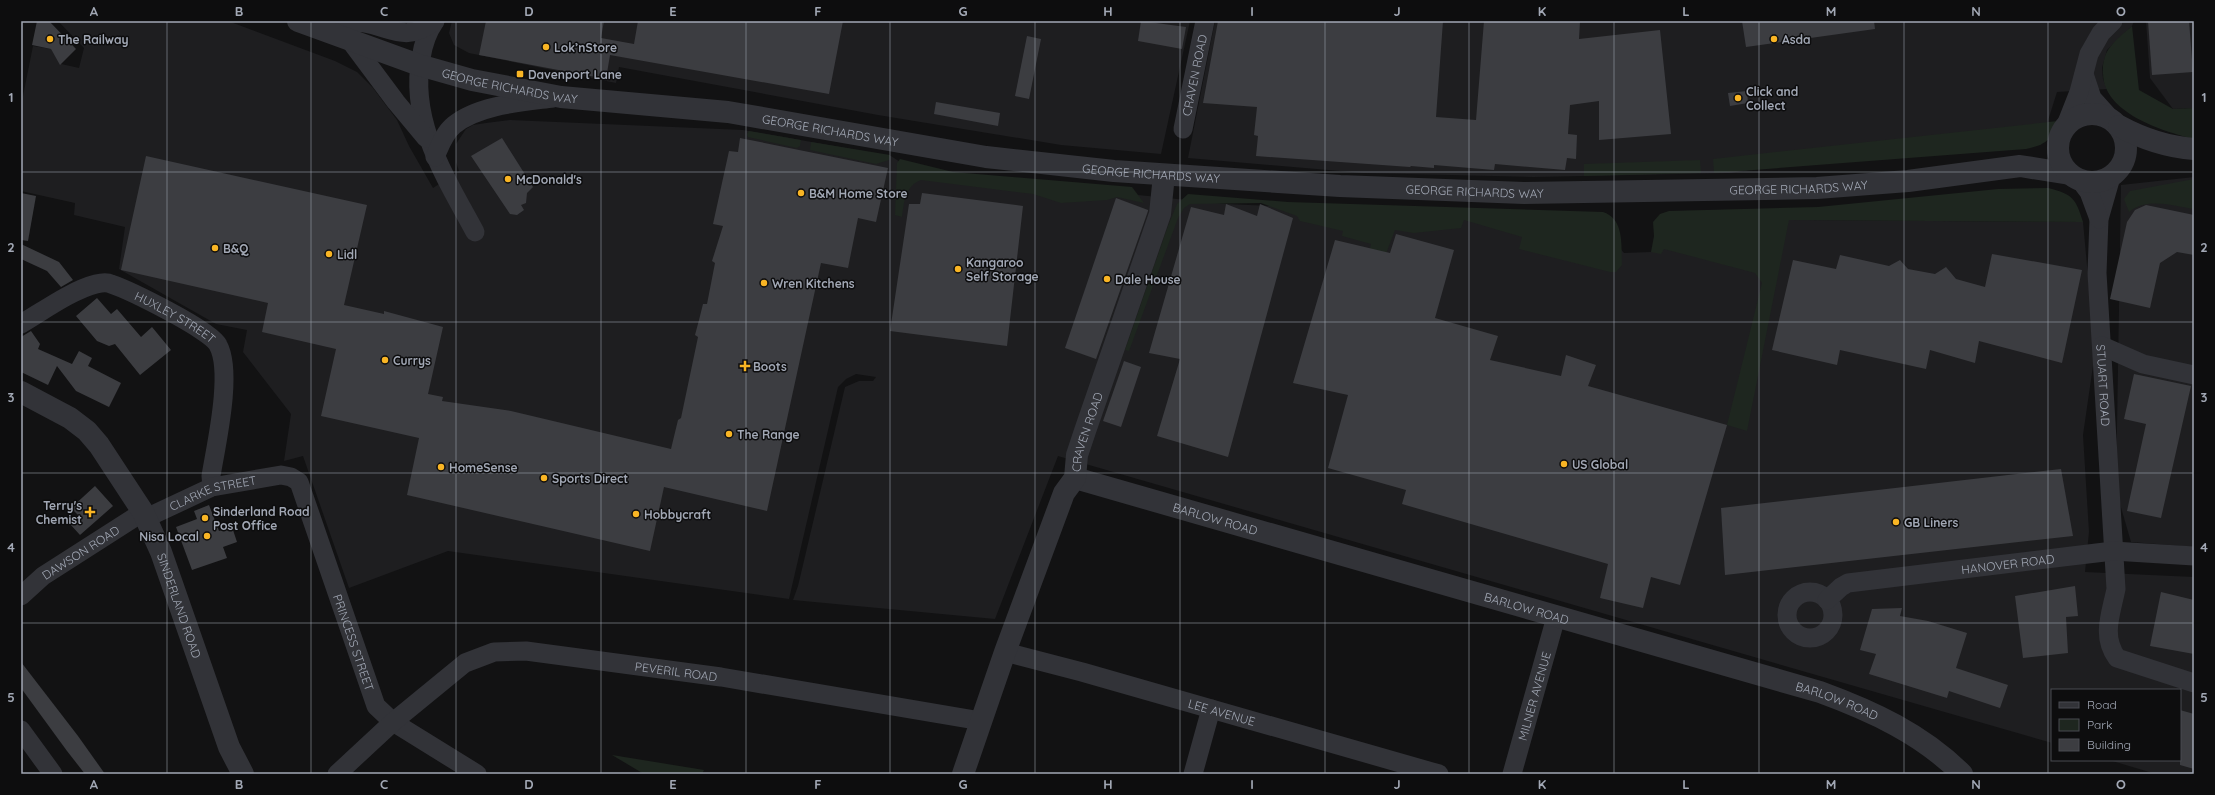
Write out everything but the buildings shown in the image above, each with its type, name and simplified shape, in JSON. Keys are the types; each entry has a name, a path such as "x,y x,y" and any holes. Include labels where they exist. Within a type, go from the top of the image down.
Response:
{"street":[{"path":"305,24 363,23 404,33 421,29 435,21"},
{"path":"432,149 419,100 419,65 423,47 435,21"},
{"name":"CRAVEN ROAD","path":"1183,130 1205,21"},
{"name":"GEORGE RICHARDS WAY","path":"305,24 419,65 472,80 561,97 728,112 986,157 1164,175 1340,186 1566,192 1817,188 1908,181 2020,166 2036,160 2051,149 2063,130 2084,74 2089,54 2101,33 2113,21"},
{"path":"348,40 432,149 475,232"},
{"path":"2084,74 2092,98 2125,136 2127,148 2125,160 2115,173"},
{"path":"432,149 452,126 463,118 498,106 561,97"},
{"path":"2169,146 2151,148 2141,153 2115,173 2096,182 2075,177 2063,166 2059,156 2058,146 2063,130 2076,118 2087,114 2099,114 2136,135 2169,146 2194,149"},
{"name":"GEORGE RICHARDS WAY","path":"2020,166 2075,177"},
{"name":"STUART ROAD","path":"2115,173 2099,219 2097,273 2116,589 2107,637 2110,649 2117,658 2194,684"},
{"name":"CRAVEN ROAD","path":"963,774 1005,652 1064,493 1075,478 1077,455 1160,214 1164,175"},
{"name":"STUART ROAD","path":"2075,177 2089,192 2099,219"},
{"name":"HUXLEY STREET","path":"21,324 84,288 109,283 174,315 199,329 218,344 224,362 224,386 211,476 212,487"},
{"path":"2102,346 2143,364 2194,375"},
{"name":"SINDERLAND ROAD","path":"21,392 64,414 87,431 103,451 144,515 162,552 229,747 243,774"},
{"name":"CLARKE STREET","path":"144,515 212,487 281,475"},
{"name":"PRINCESS STREET","path":"281,475 291,476 299,482 376,706 393,722 477,774"},
{"name":"BARLOW ROAD","path":"1075,478 1820,692 1859,706 1893,722 1951,764 1962,774"},
{"name":"DAWSON ROAD","path":"21,596 43,576 144,515"},
{"name":"HANOVER ROAD","path":"1827,600 1841,587 1848,583 2113,551 2194,556"},
{"name":"MILNER AVENUE","path":"1512,774 1556,617"},
{"name":"PEVERIL ROAD","path":"337,774 393,722 465,663 494,652 526,651 721,677 981,721"},
{"name":"LEE AVENUE","path":"1005,652 1082,672 1439,774"},
{"path":"1193,774 1212,709"},
{"path":"21,730 53,774"}],"shaded area":[{"path":"58,21 228,21 335,61 357,72 373,88 397,120 409,146 433,188 459,171 456,162 456,144 466,129 473,125 510,120 743,130 891,156 915,172 1226,204 1596,220 1624,253 1651,252 1670,219 2083,222 2095,352 2083,435 2089,532 2085,572 2194,577 2194,774 2156,774 2112,761 2181,761 2181,689 2051,689 2051,743 1058,456 995,619 793,600 798,586 845,387 859,381 873,381 876,377 856,374 846,379 838,387 789,599 448,551 349,588 303,456 284,461 291,414 243,352 247,330 216,324 119,269 125,227 74,215 75,203 21,191 21,106 33,46 51,49 61,64 79,68 84,48"},
{"path":"452,21 1190,21 1161,154 1061,145 878,115 619,67 616,83 469,53 454,45 449,33"},
{"path":"1215,21 2134,21 2132,26 2107,50 2102,68 2103,79 2107,89 2057,92 2045,130 1729,173 1533,177 1363,173 1188,158"},
{"path":"2146,21 2194,21 2194,108 2173,109 2150,78"},
{"path":"2194,177 2194,547 2131,542 2116,490 2121,185"}],"green space":[{"path":"2132,26 2139,90 2173,109 2194,108 2194,139 2166,131 2137,118 2124,110 2113,99 2106,88 2103,71 2105,55 2113,43"},
{"path":"2058,121 2053,133 2047,141 2038,146 2026,149 1714,173 1713,159"},
{"path":"749,131 801,140 800,146 797,148 748,137 747,134"},
{"path":"811,142 890,155 889,160 876,164 810,150"},
{"path":"900,159 953,172 1132,187 1144,203 1117,197 1107,200 1061,203 1033,194 921,180 908,190 902,217 895,215 897,163"},
{"path":"1700,160 1701,173 1584,176 1584,164"},
{"path":"2194,179 2194,209 2152,204 2136,207 2129,212 2124,199 2130,191"},
{"path":"2048,188 2063,192 2072,198 2078,207 2083,222 1789,220 1747,431 1727,425 1762,283 1755,273 1664,249 1661,254 1651,252 1654,236 1653,222 1660,214 1669,211 1818,207 1998,189"},
{"path":"1188,194 1288,202 1603,212 1615,221 1618,227 1621,242 1622,265 1616,272 1610,272 1519,249 1522,237 1464,220 1461,228 1414,233 1395,230 1385,256 1367,262 1371,244 1342,236 1343,231 1300,221 1297,216 1261,203 1190,204 1184,208 1178,218 1129,351 1125,350 1168,226 1177,204"},
{"path":"612,755 704,770 702,774 644,774"}],"place":[{"name":"The Railway","path":"50,39"},
{"name":"Asda","path":"1774,39"},
{"name":"Lok’nStore","path":"546,47"},
{"name":"Davenport Lane","path":"520,74"},
{"name":"Click and Collect","path":"1738,98"},
{"name":"McDonald's","path":"508,179"},
{"name":"B&M Home Store","path":"801,193"},
{"name":"B&Q","path":"215,248"},
{"name":"Lidl","path":"329,254"},
{"name":"Kangaroo Self Storage","path":"958,269"},
{"name":"Dale House","path":"1107,279"},
{"name":"Wren Kitchens","path":"764,283"},
{"name":"Currys","path":"385,360"},
{"name":"Boots","path":"745,366"},
{"name":"The Range","path":"729,434"},
{"name":"US Global","path":"1564,464"},
{"name":"HomeSense","path":"441,467"},
{"name":"Sports Direct","path":"544,478"},
{"name":"Terry's Chemist","path":"90,512"},
{"name":"Hobbycraft","path":"636,514"},
{"name":"Sinderland Road Post Office","path":"205,518"},
{"name":"GB Liners","path":"1896,522"},
{"name":"Nisa Local","path":"207,536"}]}
